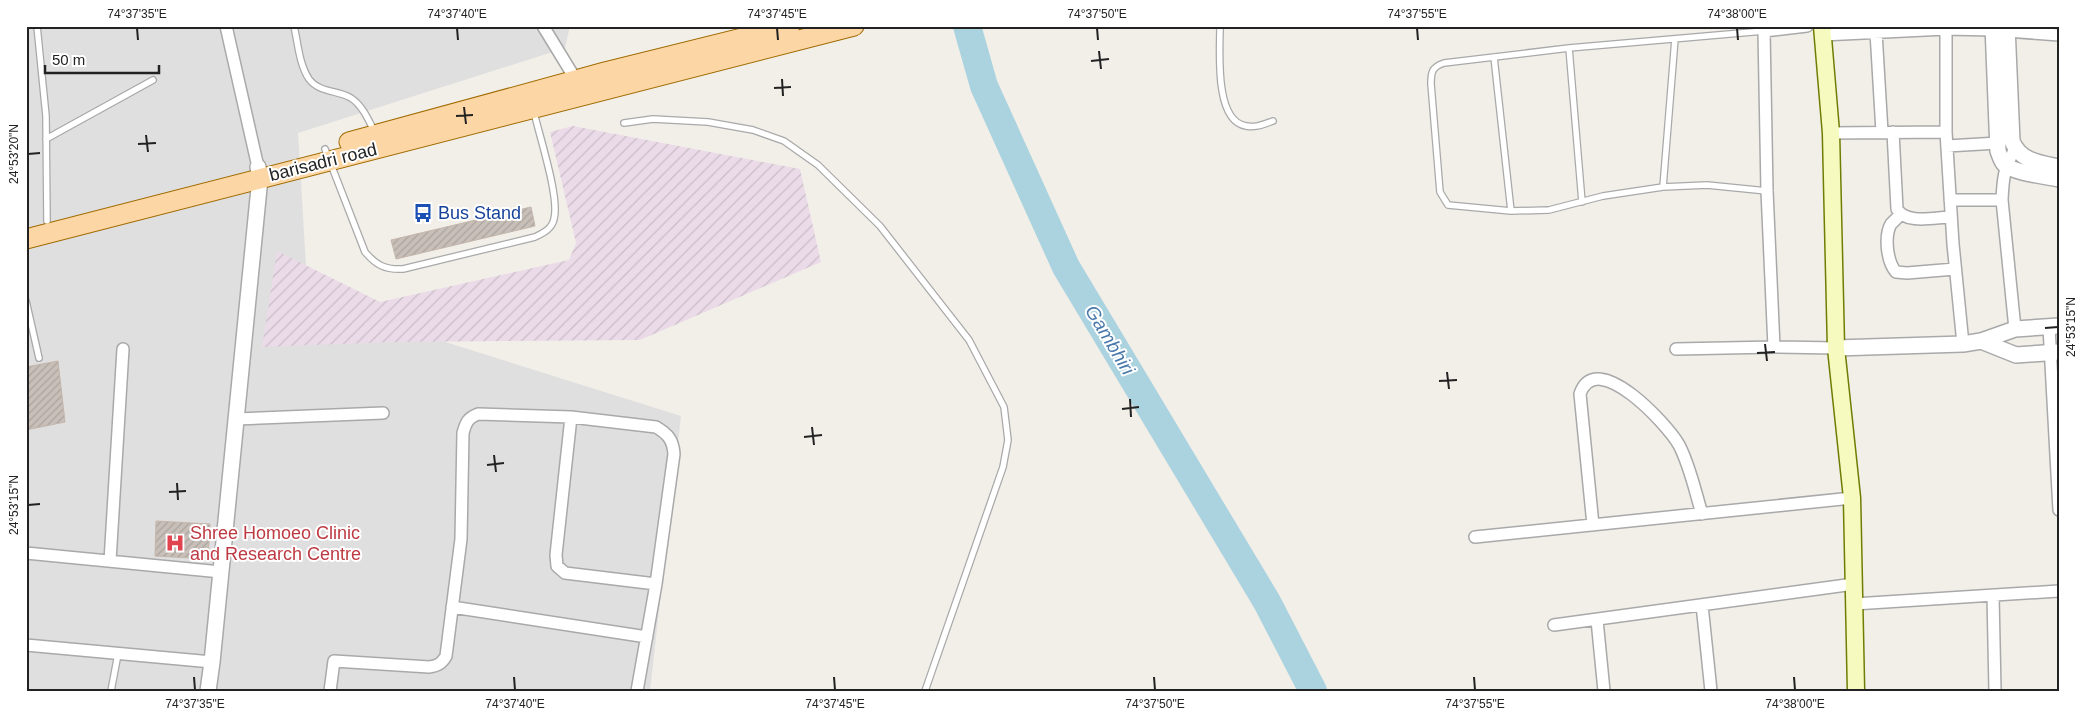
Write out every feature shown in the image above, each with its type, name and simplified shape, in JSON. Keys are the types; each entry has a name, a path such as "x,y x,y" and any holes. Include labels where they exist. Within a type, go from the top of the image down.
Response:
{"main road":[{"name":"barisadri road","path":"531,101 576,80 790,26"},
{"name":"barisadri road","path":"26,239 259,172 531,101 620,86 854,26"},
{"path":"1823,30 1831,133 1836,348 1852,498 1856,691"},
{"name":"barisadri road","path":"26,226 259,172"}],"street":[{"path":"208,691 259,172 226,26"},
{"path":"543,26 576,80"},
{"path":"1774,347 1767,191 1764,31 1808,26"},
{"path":"2000,28 1998,151 2006,165 2059,179"},
{"path":"2000,28 2010,132 2016,149 2022,156 2032,161 2059,167"},
{"path":"1823,30 1876,32 2000,28 2059,35"},
{"path":"1946,29 1946,132 1955,269 1963,344"},
{"path":"1876,32 1897,209 1903,217 1951,217"},
{"path":"1831,133 1946,132"},
{"path":"1947,146 1998,143"},
{"path":"2015,329 2002,200 2002,180 2006,165 2016,149"},
{"path":"1950,200 2002,200"},
{"path":"1900,215 1891,225 1888,240 1889,260 1896,272 1908,274 1955,269"},
{"path":"1676,349 1836,348 1963,344 1981,341 2015,329 2054,327 2059,510"},
{"path":"1981,341 2016,355 2054,352"},
{"path":"110,561 123,349"},
{"path":"1593,525 1580,394 1583,385 1592,379 1602,378 1622,387 1648,409 1667,429 1678,443 1686,460 1702,514"},
{"path":"236,419 383,413"},
{"path":"330,691 334,661 437,666 443,662 446,656 461,539 463,433 469,418 478,414 571,418 656,427 666,433 673,443 674,454 656,584 637,691"},
{"path":"571,418 556,555 558,566 565,573 656,584"},
{"path":"1475,537 1852,498"},
{"path":"26,553 221,572"},
{"path":"1554,625 1854,584"},
{"path":"1854,604 2059,591"},
{"path":"1993,595 1995,691"},
{"path":"1702,605 1711,691"},
{"path":"452,608 647,637"},
{"path":"1597,620 1604,691"},
{"path":"26,645 212,662"}],"lane":[{"path":"37,26 46,139 47,221"},
{"path":"294,26 304,68 310,80 320,88 350,97 362,108 379,141"},
{"path":"1220,26 1220,70 1224,102 1229,111 1236,120 1245,126 1257,126 1273,121"},
{"path":"1764,31 1570,48 1444,64 1436,66 1432,70 1431,84 1440,192 1448,205 1511,211 1549,210 1603,196 1663,187 1707,186 1767,191"},
{"path":"1663,187 1675,39"},
{"path":"1570,48 1582,202"},
{"path":"1494,57 1511,211"},
{"path":"46,139 153,80"},
{"path":"327,154 365,252 374,263 388,270 403,269 535,238 547,231 554,220 555,203 531,101"},
{"path":"624,123 653,119 708,122 753,130 784,141 818,165 880,226 969,340 1004,407 1008,440 1003,467 925,691"},
{"path":"26,301 39,358"},
{"path":"111,691 118,654"}],"shaded area":[{"path":"26,26 570,26 565,48 298,133 308,299 681,416 650,691 26,691"},
{"path":"573,126 800,169 821,262 640,340 392,342 262,347 277,251 380,302 569,260 576,243 550,132"}],"building":[{"path":"531,207 535,226 396,259 391,240"},
{"path":"58,361 65,422 26,430 26,367"},
{"path":"156,521 210,524 208,559 155,556"}],"waterway":[{"name":"Gambhiri","path":"967,26 984,86 1066,267 1267,602 1313,691"}],"place":[{"name":"Bus Stand","path":"423,213"},
{"name":"Shree Homoeo Clinic and Research Centre","path":"175,543"}]}
